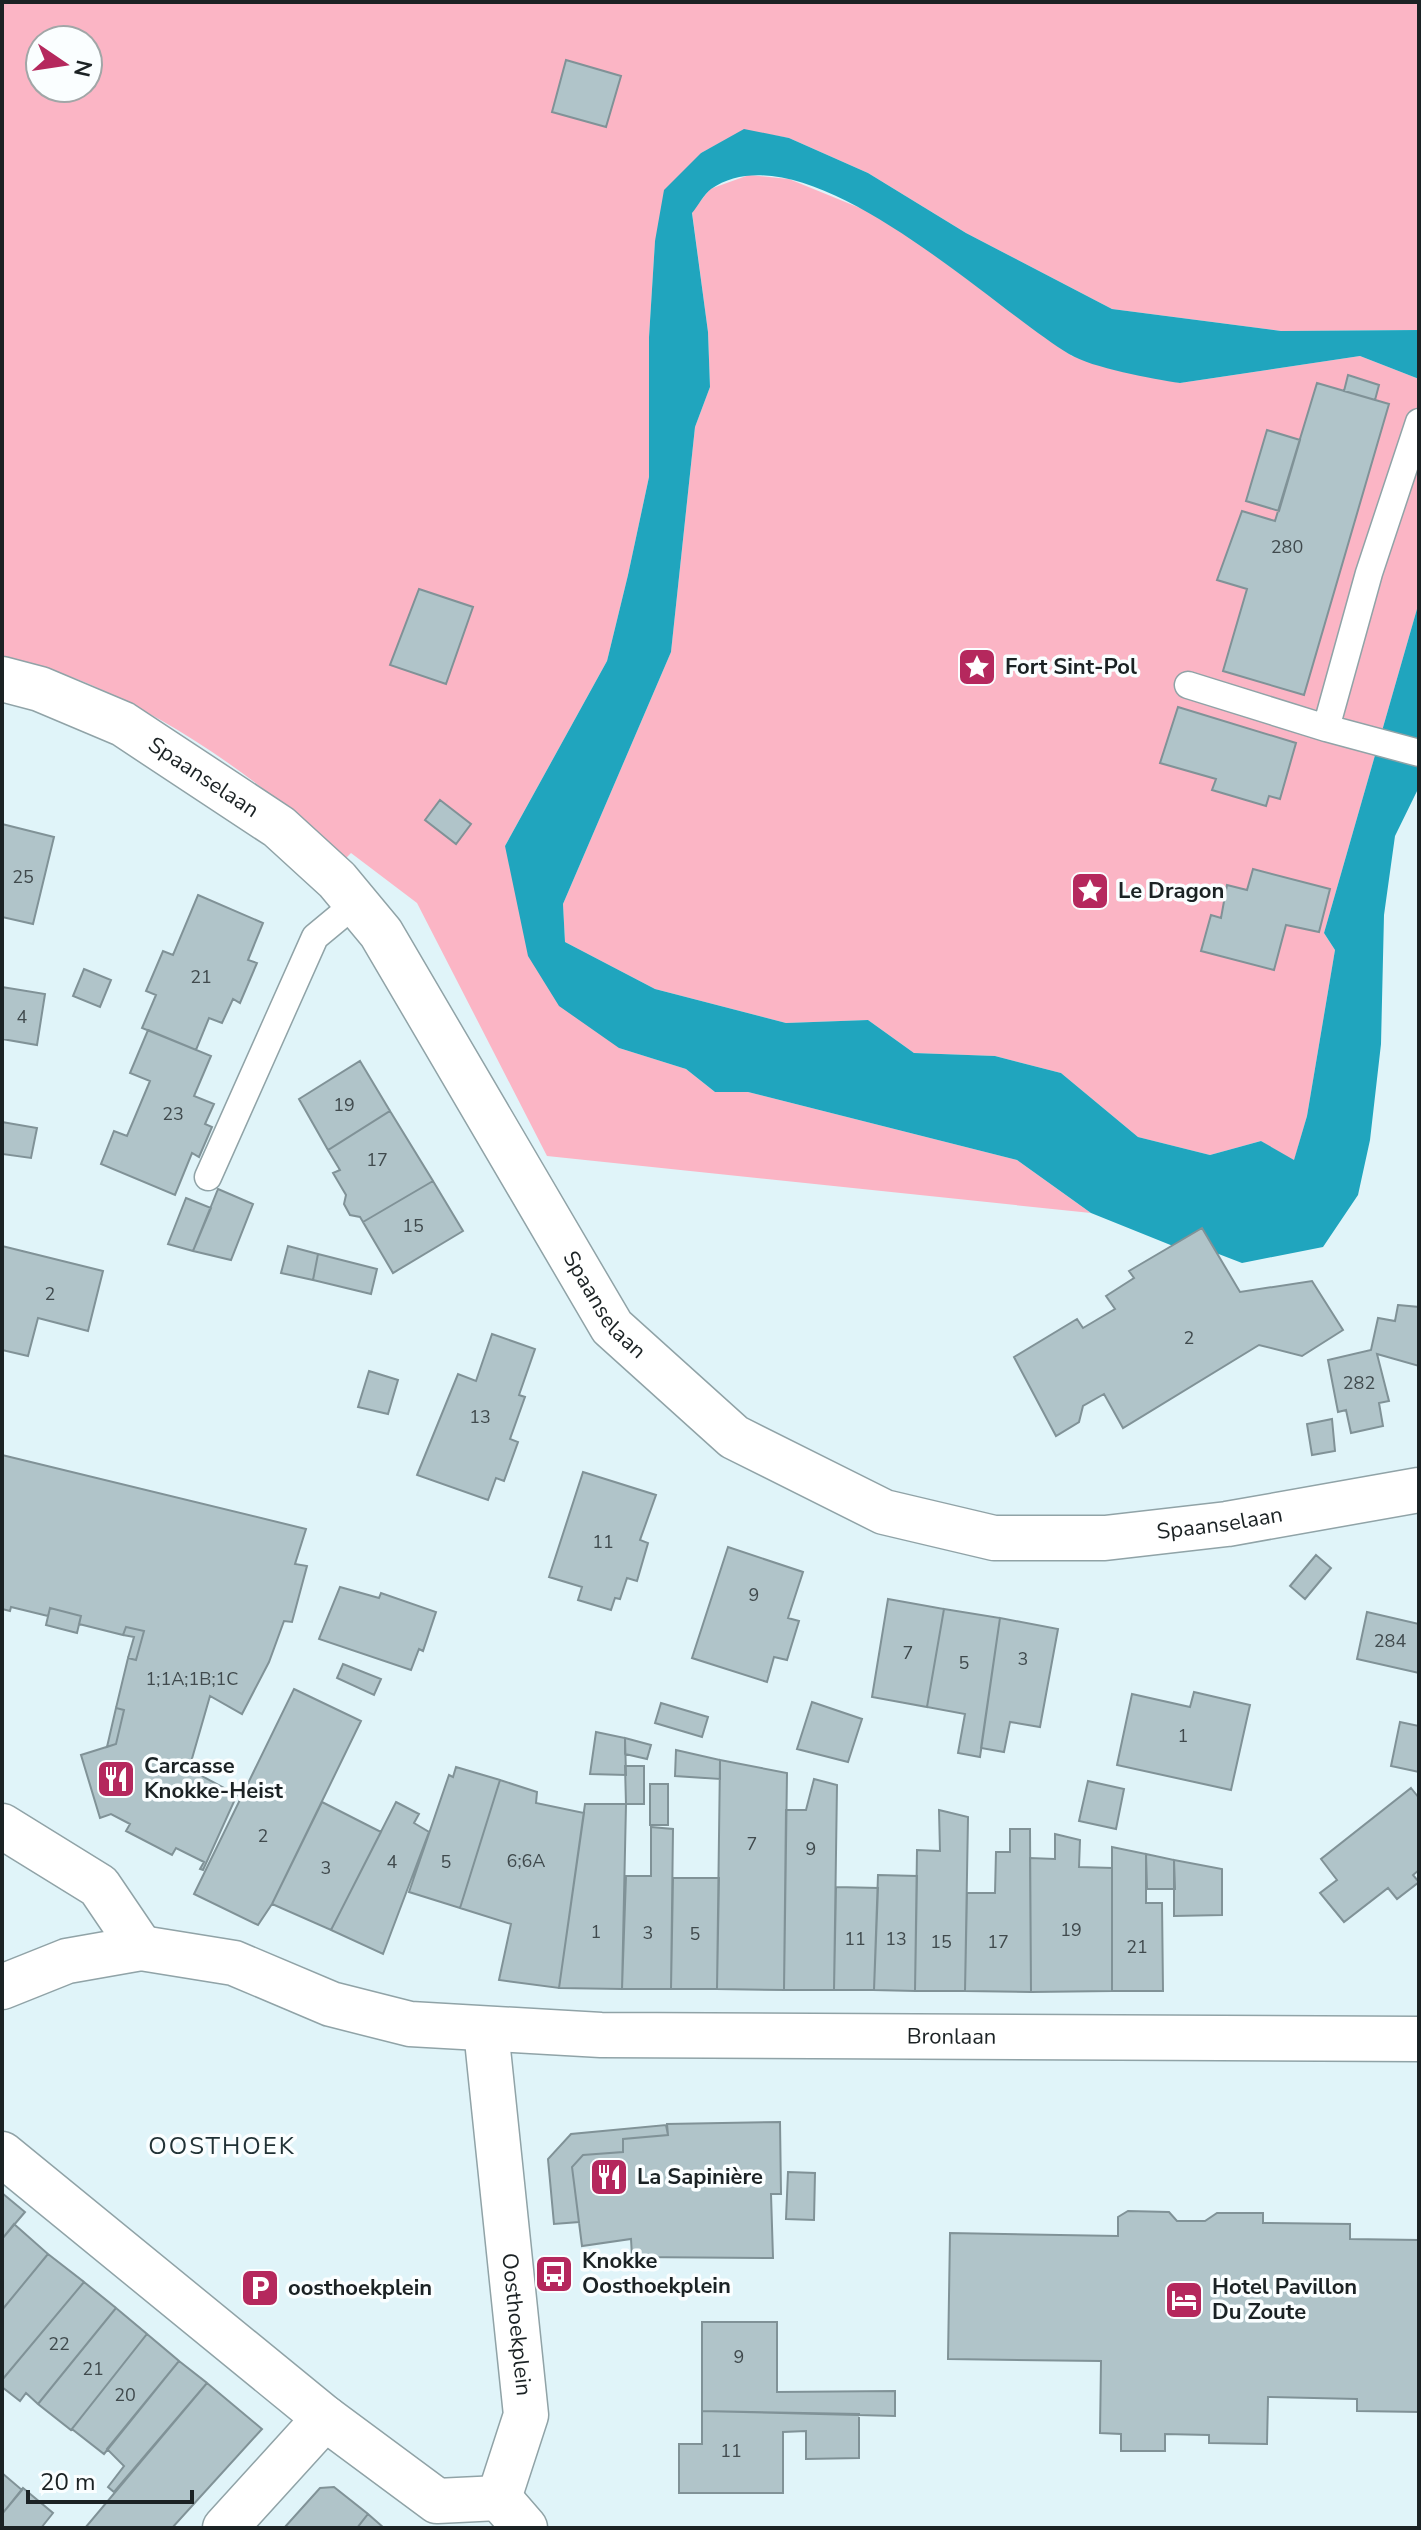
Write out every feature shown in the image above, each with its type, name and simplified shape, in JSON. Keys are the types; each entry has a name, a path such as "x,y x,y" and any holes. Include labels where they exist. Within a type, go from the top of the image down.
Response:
{"street":[{"name":"Spaanselaan","path":"2,679 40,689 123,724 279,827 337,880 381,933 612,1327 734,1437 884,1512 994,1538 1105,1538 1227,1524 1419,1490"},
{"path":"2,1826 99,1886 141,1948"},
{"path":"2,1987 67,1961 141,1948 234,1963 331,2004 410,2024 486,2030"},
{"name":"Bronlaan","path":"486,2030 617,2035 1419,2039"},
{"name":"Oosthoekplein","path":"2,2154 325,2418 437,2501 512,2513 526,2415 486,2030"},
{"path":"225,2528 325,2418"}],"lane":[{"path":"1326,728 1369,573 1419,422"},
{"path":"1188,685 1419,753"},
{"path":"208,1177 315,937 356,903"}],"shaded area":[{"path":"2,2 1419,2 1419,330 1281,331 1112,309 966,233 868,173 789,138 744,130 701,153 655,241 649,337 649,477 607,661 505,846 619,1048 686,1069 715,1092 748,1092 1017,1160 1091,1213 547,1156 417,903 351,853 346,858 287,807 225,760 159,719 79,680 2,657"},
{"path":"749,175 789,179 865,210 906,234 1072,356 1180,383 1360,356 1419,379 1419,602 1324,933 1335,950 1307,1116 1294,1161 1261,1141 1210,1155 1138,1137 1061,1073 995,1056 914,1053 868,1020 786,1023 655,989 565,942 563,904 671,652 695,427 710,387 708,332 692,212 710,189"}],"water":[{"path":"744,129 789,138 868,173 966,233 1112,309 1281,331 1419,330 1419,379 1360,356 1180,383 1107,368 1069,354 947,264 845,201 796,181 750,176 711,189 692,213 708,332 710,387 695,427 671,652 563,904 565,942 655,989 786,1023 868,1020 914,1053 995,1056 1061,1073 1138,1137 1210,1155 1261,1141 1294,1160 1307,1116 1335,950 1324,933 1419,602 1419,787 1395,836 1384,915 1381,1044 1370,1140 1358,1195 1323,1247 1242,1263 1216,1253 1173,1246 1091,1213 1017,1160 748,1092 715,1092 686,1069 619,1048 559,1006 528,956 505,846 607,661 628,575 649,477 649,337 655,241 664,190 701,153"}],"building":[{"path":"566,60 621,76 606,127 552,112"},
{"path":"1348,375 1379,385 1375,400 1344,391"},
{"path":"1317,383 1389,404 1304,695 1223,671 1247,589 1217,580 1242,511 1275,521"},
{"path":"1267,430 1300,440 1279,511 1246,501"},
{"path":"419,589 473,607 446,684 390,665"},
{"path":"1178,707 1296,743 1280,799 1269,796 1266,806 1212,790 1216,779 1160,763"},
{"path":"440,800 471,824 456,844 425,820"},
{"path":"2,824 54,837 33,924 2,917"},
{"path":"1253,869 1330,889 1319,932 1286,925 1274,970 1201,951 1211,915 1221,918 1227,885 1247,890"},
{"path":"198,895 263,923 248,960 257,963 240,1003 233,999 222,1023 209,1018 196,1050 142,1028 156,995 146,991 163,951 173,955"},
{"path":"84,969 111,980 100,1007 73,996"},
{"path":"2,987 45,994 37,1045 2,1039"},
{"path":"148,1030 211,1056 194,1096 214,1104 205,1124 212,1127 199,1157 192,1153 175,1195 101,1164 114,1131 127,1136 150,1081 130,1073"},
{"path":"360,1061 390,1111 328,1150 299,1099"},
{"path":"390,1111 433,1181 363,1222 360,1217 350,1215 344,1204 346,1195 333,1173 340,1170 328,1150"},
{"path":"2,1122 37,1128 31,1158 2,1154"},
{"path":"433,1181 463,1231 393,1273 363,1222"},
{"path":"218,1189 253,1204 231,1260 193,1251"},
{"path":"186,1198 211,1208 193,1251 168,1244"},
{"path":"1202,1228 1240,1292 1312,1281 1343,1330 1302,1356 1259,1345 1123,1428 1104,1394 1083,1406 1079,1422 1056,1436 1014,1357 1077,1319 1083,1328 1115,1309 1106,1296 1134,1278 1129,1271"},
{"path":"2,1246 103,1271 88,1331 38,1318 28,1356 2,1350"},
{"path":"288,1246 318,1254 313,1280 281,1273"},
{"path":"318,1254 377,1269 371,1294 313,1280"},
{"path":"1398,1305 1419,1307 1419,1366 1377,1354 1389,1401 1379,1403 1383,1426 1351,1433 1346,1410 1338,1412 1328,1360 1371,1350 1378,1318 1395,1321"},
{"path":"492,1334 535,1349 519,1395 525,1397 510,1439 518,1442 504,1481 496,1478 488,1500 417,1475 458,1374 476,1381"},
{"path":"369,1371 398,1380 388,1414 358,1407"},
{"path":"1332,1419 1335,1451 1312,1455 1307,1424"},
{"path":"2,1455 306,1529 295,1564 307,1566 292,1622 284,1621 269,1662 242,1714 210,1696 189,1769 237,1795 203,1870 200,1869 204,1862 176,1848 172,1855 126,1831 130,1824 111,1814 100,1818 81,1755 116,1744 124,1710 116,1708 128,1658 136,1660 144,1631 126,1627 123,1635 79,1624 81,1616 50,1608 48,1616 11,1607 10,1611 2,1609"},
{"path":"583,1472 656,1495 640,1540 648,1543 637,1581 627,1578 620,1599 615,1598 611,1610 578,1600 582,1587 549,1577"},
{"path":"728,1547 803,1572 788,1618 799,1621 787,1660 774,1657 767,1682 692,1658"},
{"path":"1316,1555 1331,1568 1305,1599 1290,1586"},
{"path":"340,1587 379,1598 381,1593 436,1612 423,1651 419,1649 411,1670 319,1639"},
{"path":"888,1599 944,1609 927,1707 872,1697"},
{"path":"50,1608 81,1616 77,1633 46,1625"},
{"path":"944,1609 1000,1618 980,1757 958,1753 965,1714 927,1707"},
{"path":"1367,1612 1419,1624 1419,1673 1357,1659"},
{"path":"1000,1618 1058,1629 1040,1727 1010,1722 1004,1752 981,1748"},
{"path":"126,1627 144,1631 136,1660 128,1658 134,1637 123,1635"},
{"path":"343,1664 381,1679 374,1695 337,1678"},
{"path":"294,1689 361,1721 272,1904 258,1925 194,1894"},
{"path":"1194,1692 1250,1705 1231,1790 1117,1765 1132,1694 1190,1707"},
{"path":"812,1702 862,1719 848,1762 797,1749"},
{"path":"661,1703 708,1717 702,1737 655,1723"},
{"path":"116,1708 124,1710 116,1744 107,1747"},
{"path":"1400,1722 1419,1726 1419,1772 1391,1766"},
{"path":"596,1732 625,1738 626,1775 590,1774"},
{"path":"625,1738 651,1745 647,1759 625,1754"},
{"path":"676,1750 720,1760 720,1779 675,1776"},
{"path":"720,1760 787,1773 784,1990 717,1989"},
{"path":"625,1766 644,1766 644,1804 626,1804"},
{"path":"456,1767 500,1780 460,1908 409,1892 449,1775 453,1777"},
{"path":"814,1779 837,1785 834,1990 784,1990 786,1810 806,1810"},
{"path":"500,1780 537,1792 536,1803 584,1813 559,1988 499,1980 511,1924 460,1908"},
{"path":"1088,1781 1124,1789 1116,1829 1079,1821"},
{"path":"650,1784 668,1784 668,1825 650,1825"},
{"path":"1411,1788 1419,1798 1419,1870 1413,1875 1419,1882 1397,1899 1388,1888 1344,1922 1320,1893 1337,1880 1321,1859"},
{"path":"322,1802 381,1832 331,1930 272,1904"},
{"path":"396,1802 419,1814 414,1823 429,1832 383,1954 331,1930"},
{"path":"585,1804 626,1804 622,1989 559,1988"},
{"path":"939,1810 968,1817 965,1991 915,1991 917,1850 940,1851"},
{"path":"651,1827 673,1829 671,1989 622,1989 626,1876 651,1876"},
{"path":"1010,1829 1030,1829 1031,1992 965,1991 967,1893 995,1893 996,1852 1010,1852"},
{"path":"1055,1834 1080,1840 1079,1867 1112,1868 1112,1991 1031,1992 1030,1858 1055,1859"},
{"path":"1112,1847 1146,1854 1146,1903 1162,1903 1163,1991 1112,1991"},
{"path":"1146,1854 1174,1860 1175,1889 1147,1889"},
{"path":"1174,1860 1222,1869 1222,1915 1174,1916"},
{"path":"878,1875 917,1876 915,1991 874,1990"},
{"path":"673,1878 719,1878 717,1989 671,1989"},
{"path":"836,1887 878,1888 874,1990 834,1990"},
{"path":"780,2122 781,2194 771,2194 773,2258 632,2257 631,2239 582,2246 572,2167 583,2155 623,2152 623,2139 668,2135 667,2124"},
{"path":"666,2125 668,2135 623,2139 623,2152 583,2155 572,2167 579,2222 554,2224 548,2159 571,2134"},
{"path":"788,2172 815,2173 814,2220 786,2219"},
{"path":"2,2193 25,2212 2,2239"},
{"name":"Hotel Pavillon Du Zoute","path":"1128,2211 1169,2212 1177,2221 1205,2221 1217,2213 1263,2213 1263,2223 1350,2224 1350,2239 1419,2240 1419,2412 1357,2411 1357,2399 1268,2397 1267,2444 1209,2443 1209,2435 1165,2434 1165,2451 1121,2451 1121,2434 1100,2433 1101,2361 948,2359 950,2233 1118,2236 1118,2217"},
{"path":"14,2224 48,2254 2,2310 2,2239"},
{"path":"48,2254 84,2282 2,2380 2,2310"},
{"path":"84,2282 116,2308 38,2404 26,2393 20,2401 2,2387 2,2380"},
{"path":"116,2308 147,2334 71,2430 38,2404"},
{"path":"702,2322 777,2322 777,2392 895,2391 895,2416 702,2411"},
{"path":"147,2334 179,2361 104,2454 72,2429"},
{"path":"179,2361 207,2383 114,2492 108,2487 124,2466 107,2449"},
{"path":"207,2383 262,2429 172,2528 85,2528"},
{"path":"702,2411 859,2414 859,2458 806,2459 806,2431 783,2432 783,2493 679,2493 679,2444 702,2444"},
{"path":"2,2473 22,2490 2,2514"},
{"path":"334,2487 368,2514 357,2528 284,2528 320,2488"},
{"path":"23,2488 53,2513 41,2528 2,2528 2,2514"},
{"path":"368,2514 384,2528 357,2528"}],"place":[{"name":"Fort Sint-Pol","path":"977,667"},
{"name":"Le Dragon","path":"1090,891"},
{"name":"Carcasse Knokke-Heist","path":"116,1779"},
{"name":"La Sapinière","path":"609,2177"},
{"name":"Knokke Oosthoekplein","path":"554,2274"},
{"name":"oosthoekplein","path":"260,2288"},
{"name":"Hotel Pavillon Du Zoute","path":"1184,2300"}],"district":[{"name":"OOSTHOEK","path":"222,2146"}]}
